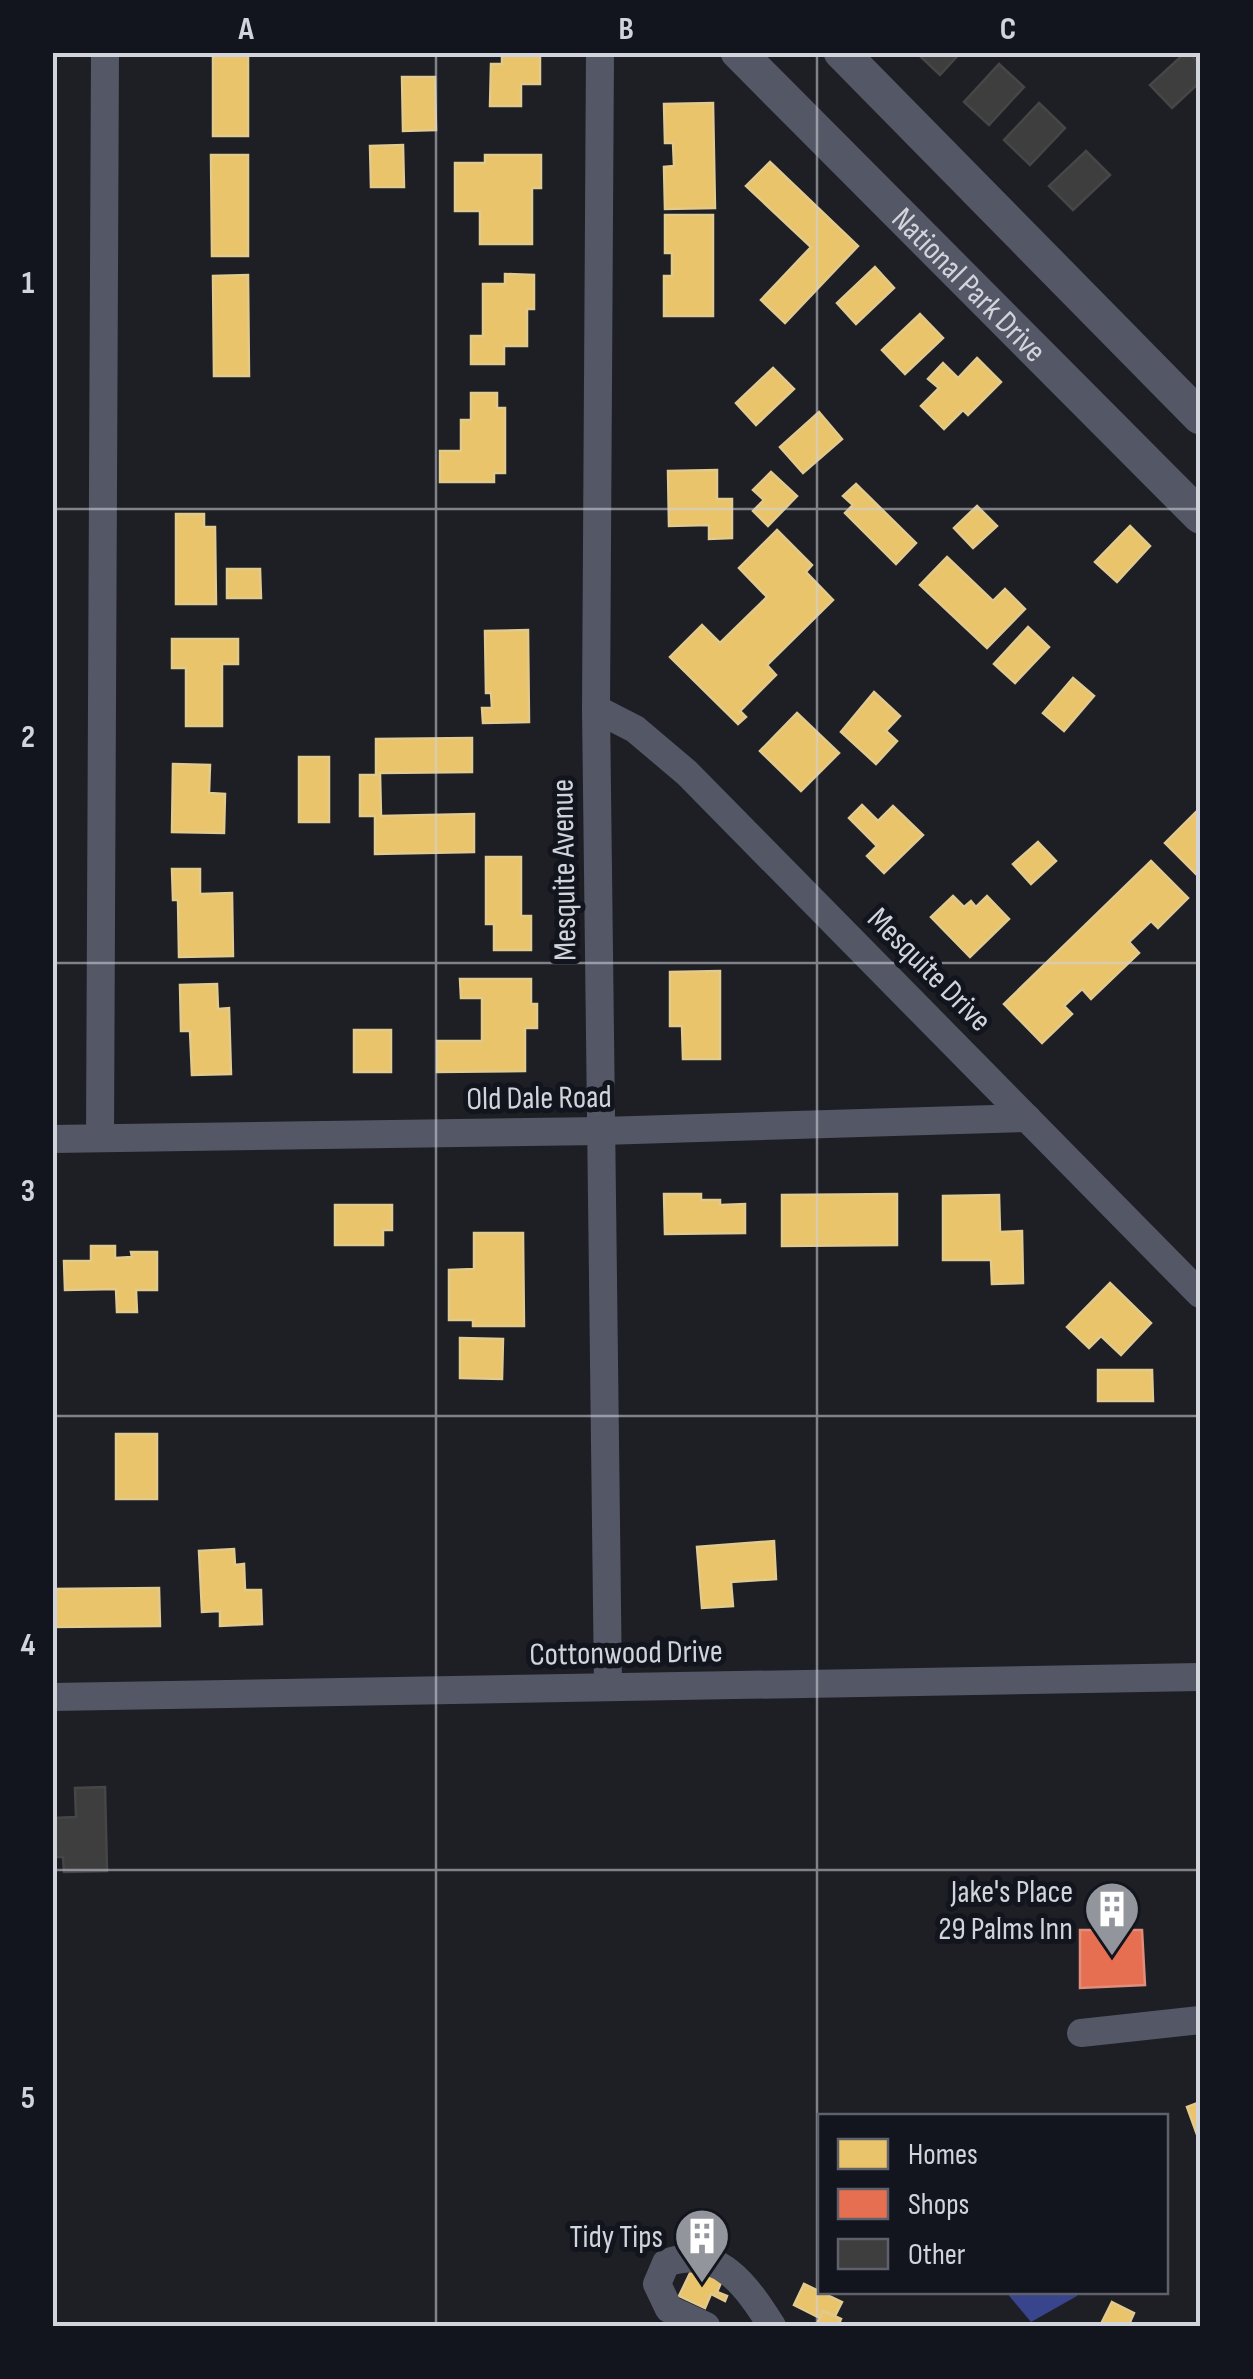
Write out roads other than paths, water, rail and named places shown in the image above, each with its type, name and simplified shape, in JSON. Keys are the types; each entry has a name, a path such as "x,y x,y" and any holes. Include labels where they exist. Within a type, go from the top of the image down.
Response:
{"street":[{"path":"100,1138 105,52"},
{"name":"Mesquite Avenue","path":"600,52 596,710 608,1687"},
{"name":"National Park Drive","path":"738,52 1200,516"},
{"path":"841,52 1200,417"},
{"name":"Mesquite Drive","path":"596,710 635,729 688,773 1200,1294"},
{"name":"Old Dale Road","path":"52,1139 602,1132 1027,1118"},
{"name":"Cottonwood Drive","path":"52,1696 1200,1678"},
{"path":"1081,2032 1200,2020"},
{"path":"706,2326 670,2309 657,2284 666,2263 686,2256 724,2268 752,2295 772,2326"}],"water":[{"path":"1008,2294 1077,2294 1077,2296 1031,2322"}],"place":[{"name":"Jake's Place 29 Palms Inn","path":"1112,1958"},
{"name":"Tidy Tips","path":"702,2285"}]}
